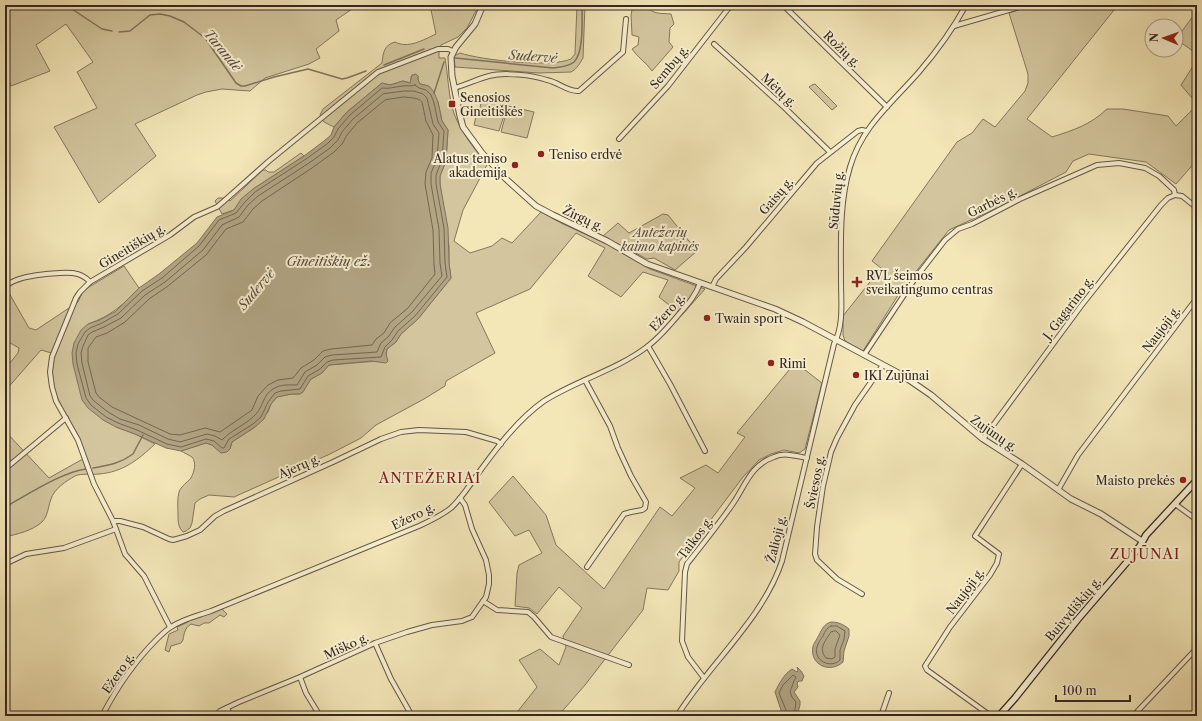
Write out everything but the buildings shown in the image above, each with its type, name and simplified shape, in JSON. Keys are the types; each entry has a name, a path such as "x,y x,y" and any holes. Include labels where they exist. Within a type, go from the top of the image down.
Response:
{"main road":[{"name":"Buivydiškių g.","path":"999,716 1078,619 1127,562 1160,519 1197,480"}],"street":[{"path":"453,51 475,24 483,5"},
{"name":"Sembų g.","path":"619,138 668,86 731,5"},
{"name":"Rožių g.","path":"783,5 887,107"},
{"name":"Sūduvių g.","path":"836,340 841,322 841,256 844,191 850,165 866,131 919,72 954,26 966,5"},
{"path":"954,26 1026,5"},
{"path":"454,88 491,76 502,75 533,77 548,80 573,91 579,90 623,52 626,19"},
{"name":"Mėtų g.","path":"714,44 785,108 830,152"},
{"name":"Gineitiškių g.","path":"170,627 144,576 125,554 113,521 94,484 78,440 54,396 50,365 76,298 90,282 170,235 194,217 220,204 269,161 378,72 438,49 448,49 453,51"},
{"name":"Žirgų g.","path":"453,51 451,65 454,88 464,127 471,139 495,169 536,206 607,241 647,264 776,309 836,340"},
{"name":"Gaisų g.","path":"712,287 716,279 746,247 817,162 858,131 866,131"},
{"name":"Garbės g.","path":"864,355 914,280 945,240 958,229 972,224 1020,199 1097,165 1119,163 1145,168 1159,176 1174,190 1175,195"},
{"path":"1175,195 1182,196 1197,208"},
{"name":"J. Gagarino g.","path":"983,439 1091,294 1161,205 1168,198 1175,195"},
{"path":"5,286 25,276 61,272 70,272 86,278 90,282"},
{"name":"Ežero g.","path":"102,716 120,685 149,646 170,627 419,526 434,519 451,508 501,444 539,405 559,393 621,363 648,346 666,329 691,300 700,283"},
{"name":"Naujoji g.","path":"1058,490 1078,455 1197,298"},
{"name":"Zujūnų g.","path":"836,340 902,375 921,387 983,439 1022,464 1058,490 1110,520 1142,542"},
{"name":"Žalioji g.","path":"677,716 766,597 774,583 782,560 836,340"},
{"path":"648,346 670,384 705,451"},
{"name":"Šviesos g.","path":"862,594 837,579 817,560 815,554 817,527 823,486 831,452 855,405 883,365"},
{"path":"585,380 610,426 631,476 646,502 646,505 642,510 624,514 587,567"},
{"path":"5,469 66,418"},
{"name":"Ajerų g.","path":"113,521 120,520 143,527 168,539 179,539 200,530 215,516 224,511 381,439 410,430 466,432 497,441 501,444"},
{"name":"Taikos g.","path":"704,678 688,657 682,641 685,572 687,564 729,509 744,484 756,468 779,455 788,454 807,458"},
{"name":"Naujoji g.","path":"991,716 927,670 925,666 950,627 978,592 997,563 998,554 975,536 1022,464"},
{"name":"Miško g.","path":"215,716 227,708 375,643 432,625 468,620 477,612 488,591 488,567 472,529 465,505 460,498"},
{"path":"1175,504 1197,520"},
{"path":"5,564 26,554 64,548 116,529"},
{"path":"483,601 497,610 528,612 534,616 552,637 629,665"},
{"path":"375,643 412,716"},
{"path":"1133,716 1196,650"},
{"path":"300,677 306,693 320,716"},
{"path":"881,716 889,693"},
{"path":"227,708 231,716"}],"green space":[{"path":"5,5 358,5 336,20 339,31 316,49 320,58 309,64 265,78 250,91 222,89 197,95 135,124 156,156 99,203 54,127 97,108 77,72 93,62 66,24 36,45 50,71 11,86 5,74"},
{"path":"430,5 479,5 467,28 458,37 441,45 439,53 439,58 445,58 452,107 458,123 466,138 487,165 463,210 454,241 470,253 492,246 502,238 512,243 541,212 607,244 650,269 705,289 682,315 659,297 668,280 643,272 621,297 588,276 605,248 576,233 530,289 476,313 495,353 446,381 445,386 424,399 376,425 361,438 330,454 234,497 209,495 200,499 195,503 190,528 183,532 178,521 178,495 181,488 191,478 195,465 192,457 181,451 206,443 212,445 221,452 230,449 232,442 255,427 268,412 271,404 277,397 300,394 311,379 322,373 329,365 378,361 386,356 387,349 396,342 401,334 418,319 451,278 449,246 440,184 440,176 446,161 448,130 442,121 438,102 425,85 420,84 418,76 411,76 411,83 403,81 390,85 382,83 347,112 334,127 324,122 320,115 323,109 382,63 386,47 388,45 395,42 405,45 410,44 436,34"},
{"path":"577,5 585,5 583,58 577,68 573,71 539,73 455,67 454,56 460,53 483,58 533,63 561,62 571,59 575,54"},
{"path":"633,5 647,5 654,12 671,14 674,24 670,28 669,42 673,47 652,71 632,49 638,45 639,37 632,35 631,15"},
{"path":"1033,5 1118,5 1027,119 1052,137 1088,123 1101,115 1107,109 1123,109 1168,116 1176,126 1197,105 1197,160 1176,184 1146,162 1089,154 1073,161 1066,172 999,207 949,230 902,289 863,351 845,341 843,335 843,316 881,268 872,261 957,142 972,133 983,119 995,127 1025,91 1028,83 1028,74 1009,13"},
{"path":"1197,11 1197,54 1184,45 1184,28"},
{"path":"1197,60 1197,104 1181,85"},
{"path":"815,84 837,106 832,110 809,87"},
{"path":"482,99 507,106 499,131 474,125 477,112 491,115 479,112"},
{"path":"508,106 534,112 527,138 501,132"},
{"path":"301,153 304,156 253,189 234,210 222,214 215,201 218,198 225,198 230,201 263,170 274,172"},
{"name":"Antežerių kaimo kapinės","path":"663,214 668,215 697,251 675,270 654,258 647,259 603,236 618,223 629,233"},
{"path":"124,266 139,288 128,300 116,309 88,324 116,427 155,444 136,460 123,468 108,473 75,476 55,492 51,499 46,517 42,522 29,530 5,537 5,431 49,478 81,460 87,460 76,431 64,411 55,390 52,378 52,367 55,354 41,350 5,391 5,369 18,353 19,348 5,340 5,286 29,328 36,330 78,302 82,293 89,287"},
{"path":"796,363 822,383 805,449 799,453 784,450 771,454 759,460 743,477 679,562 679,571 668,590 647,588 643,610 585,685 558,716 514,716 537,687 519,660 540,649 559,665 566,647 563,636 582,608 559,587 537,614 529,608 515,606 517,573 519,565 542,553 529,530 515,536 489,502 513,476 546,515 556,545 604,589 660,507 672,516 695,488 680,478 706,465 718,473 745,437 737,433"},
{"path":"221,608 227,614 224,617 220,615 209,623 204,623 199,626 191,624 186,629 181,643 171,646 169,652 165,650 169,634 178,630 177,627 191,619"}],"water":[{"name":"Gineitiškių ež.","path":"416,74 420,84 429,86 434,92 442,121 448,130 446,161 440,176 440,184 448,228 451,278 418,319 401,334 396,342 387,349 386,354 388,361 386,363 371,361 329,365 322,373 311,379 303,392 300,394 277,397 271,404 264,419 255,427 232,442 230,449 227,452 221,453 212,445 206,443 181,451 166,448 116,427 103,420 88,408 82,400 73,364 72,353 74,343 81,330 88,324 100,320 116,311 139,288 197,243 217,217 234,210 241,199 253,189 304,156 324,141 331,135 334,127 347,112 382,83 390,85 403,81 410,83 412,75"},
{"path":"831,622 836,622 847,627 849,629 849,636 844,651 843,662 838,666 827,667 817,663 814,658 813,646 824,627"},
{"path":"797,667 804,676 802,681 797,683 798,687 794,692 800,701 797,716 783,716 775,692 780,683 792,669 797,672 798,671"}],"waterway":[{"name":"Tarandė","path":"66,5 102,29 112,31"},
{"name":"Sudervė","path":"455,58 553,68 569,65 577,58 581,44 582,5"},
{"name":"Tarandė","path":"119,32 130,31 150,15 160,14 170,16 184,22 205,38 236,83 241,86 308,69 342,79 366,71"},
{"name":"Tarandė","path":"384,65 424,49"},
{"name":"Sudervė","path":"434,93 444,62"},
{"name":"Sudervė","path":"93,468 118,462 133,454 143,435"},
{"name":"Sudervė","path":"5,507 56,479 86,469"}],"place":[{"name":"Senosios Gineitiškės","path":"452,104"},
{"name":"Teniso erdvė","path":"541,154"},
{"name":"Alatus teniso akademija","path":"515,165"},
{"name":"RVL šeimos sveikatingumo centras","path":"857,282"},
{"name":"Twain sport","path":"707,318"},
{"name":"Rimi","path":"771,363"},
{"name":"IKI Zujūnai","path":"856,375"},
{"name":"Maisto prekės","path":"1183,480"}],"district":[{"name":"ANTEŽERIAI","path":"430,478"},
{"name":"ZUJŪNAI","path":"1145,554"}]}
